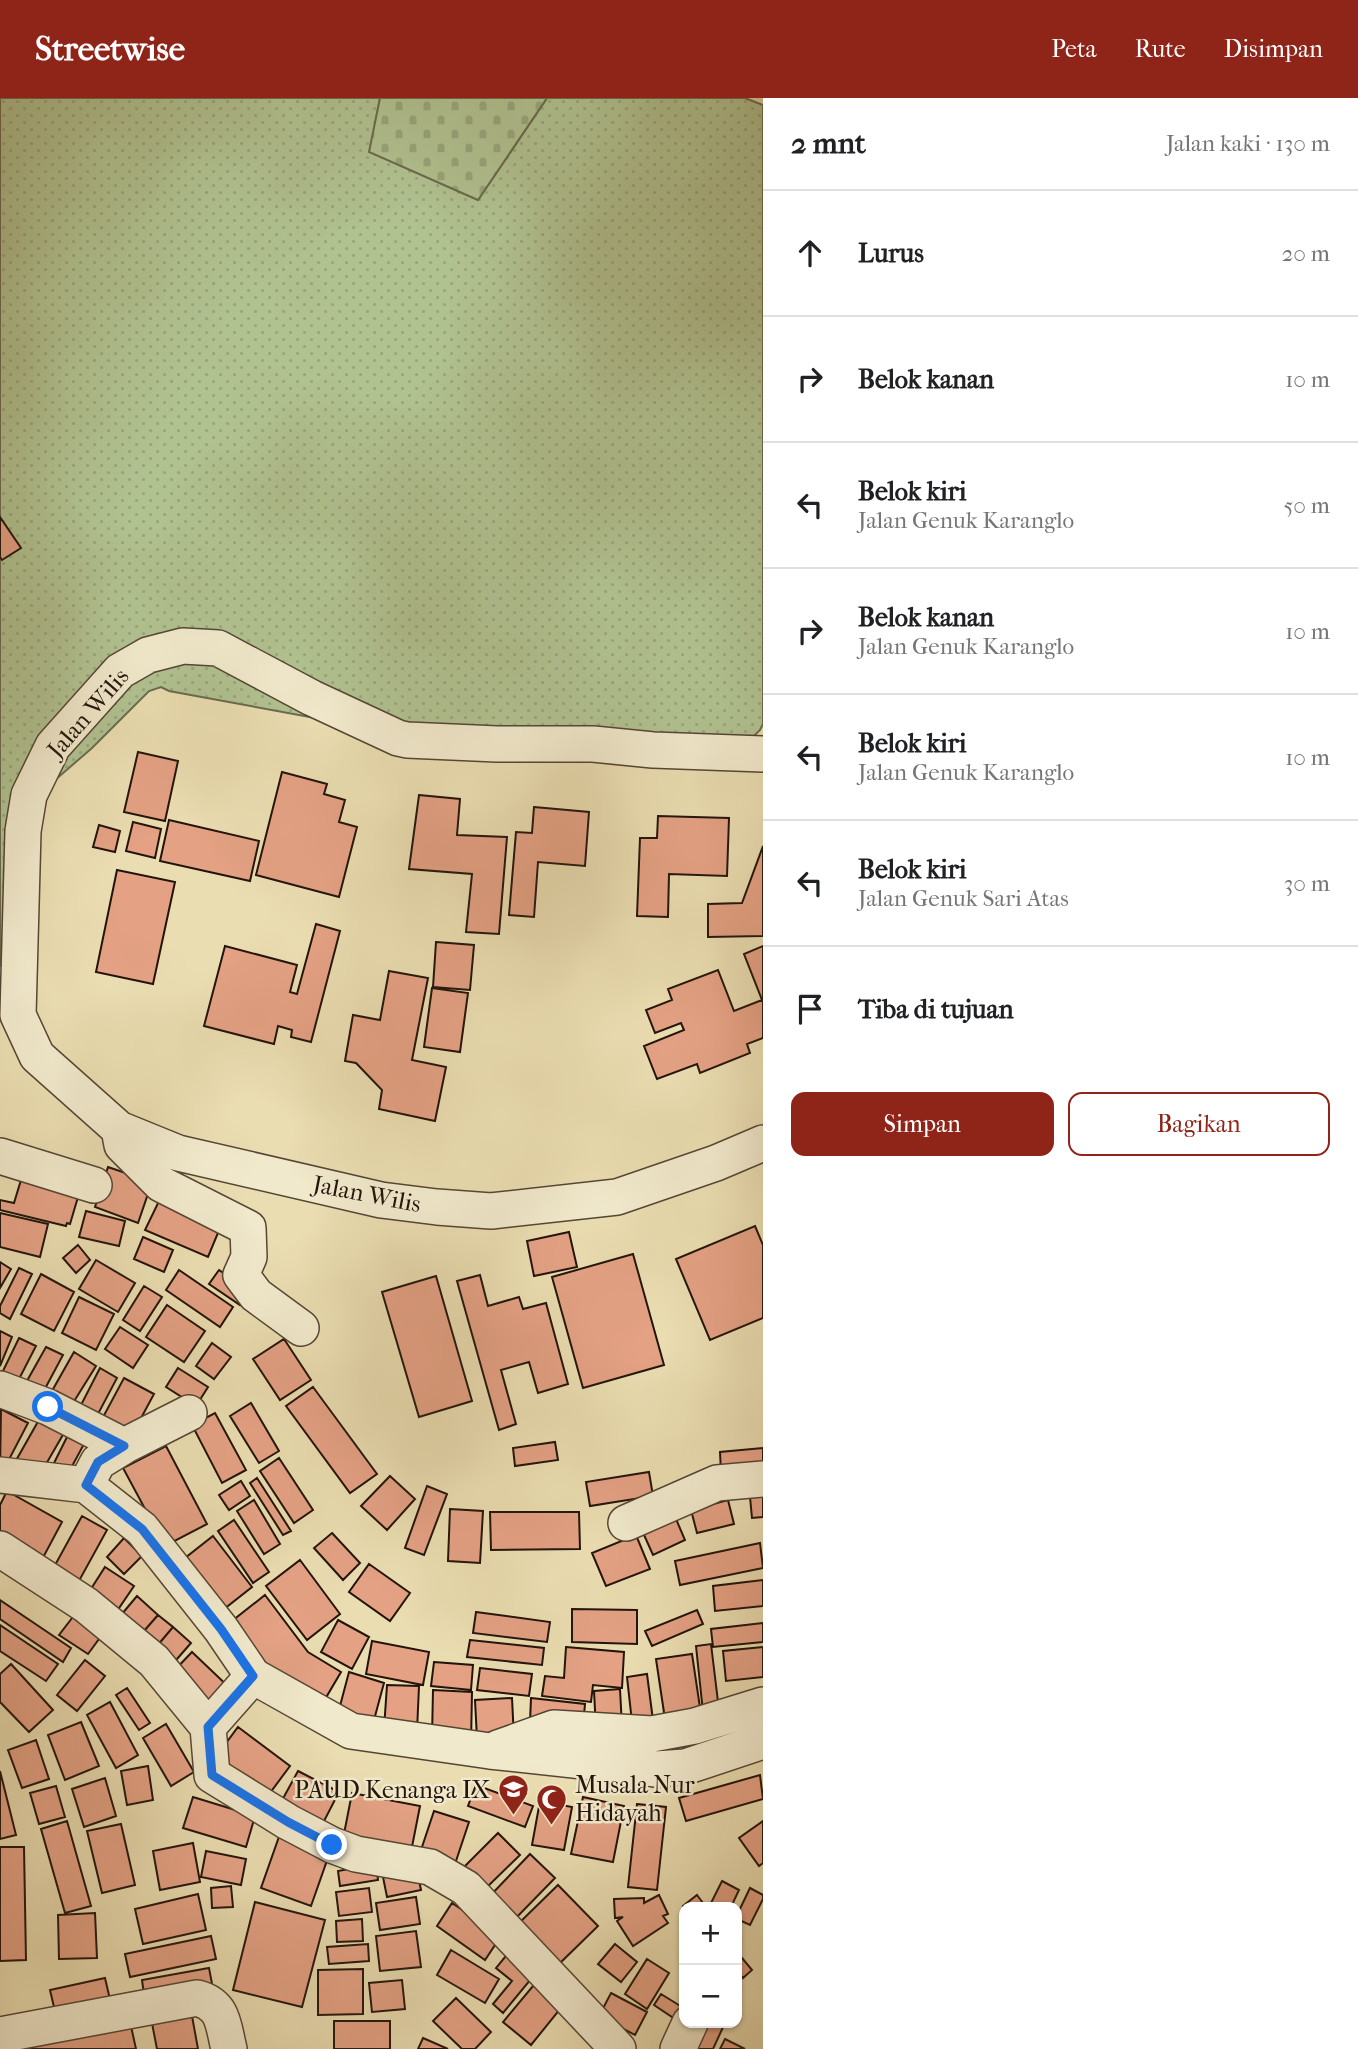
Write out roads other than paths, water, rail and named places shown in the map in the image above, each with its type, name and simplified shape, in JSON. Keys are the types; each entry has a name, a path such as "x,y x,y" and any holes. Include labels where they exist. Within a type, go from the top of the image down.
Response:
{"street":[{"name":"Jalan Wilis","path":"763,754 653,750 593,744 407,740 312,698 218,648 183,646 148,655 120,671 53,746 29,795 23,831 9,1012 37,1056 119,1129 178,1153 381,1200 491,1211 617,1197 763,1143"},
{"path":"119,1129 122,1145 162,1184 248,1228 249,1257 241,1275 257,1295 301,1328"},
{"path":"0,1156 94,1185"},
{"path":"0,1389 48,1407 124,1446"},
{"path":"86,1485 98,1462 189,1413"},
{"path":"0,1475 86,1485 142,1529 221,1629 253,1676 351,1731 490,1751 670,1769 685,1767 763,1741"},
{"path":"626,1523 717,1483 763,1479"},
{"path":"0,1549 86,1605 154,1661 208,1727 212,1775 288,1822 332,1845 356,1854 430,1867 466,1888 618,2049"},
{"path":"208,1727 253,1676"},
{"path":"490,1751 554,1728 652,1734 695,1726 763,1705"},
{"path":"0,2035 197,1998 215,2006 221,2017 229,2049"},
{"path":"678,2049 688,2028"}],"place":[{"name":"PAUD Kenanga IX","path":"513,1817"},
{"name":"Musala Nur Hidayah","path":"552,1826"}]}
